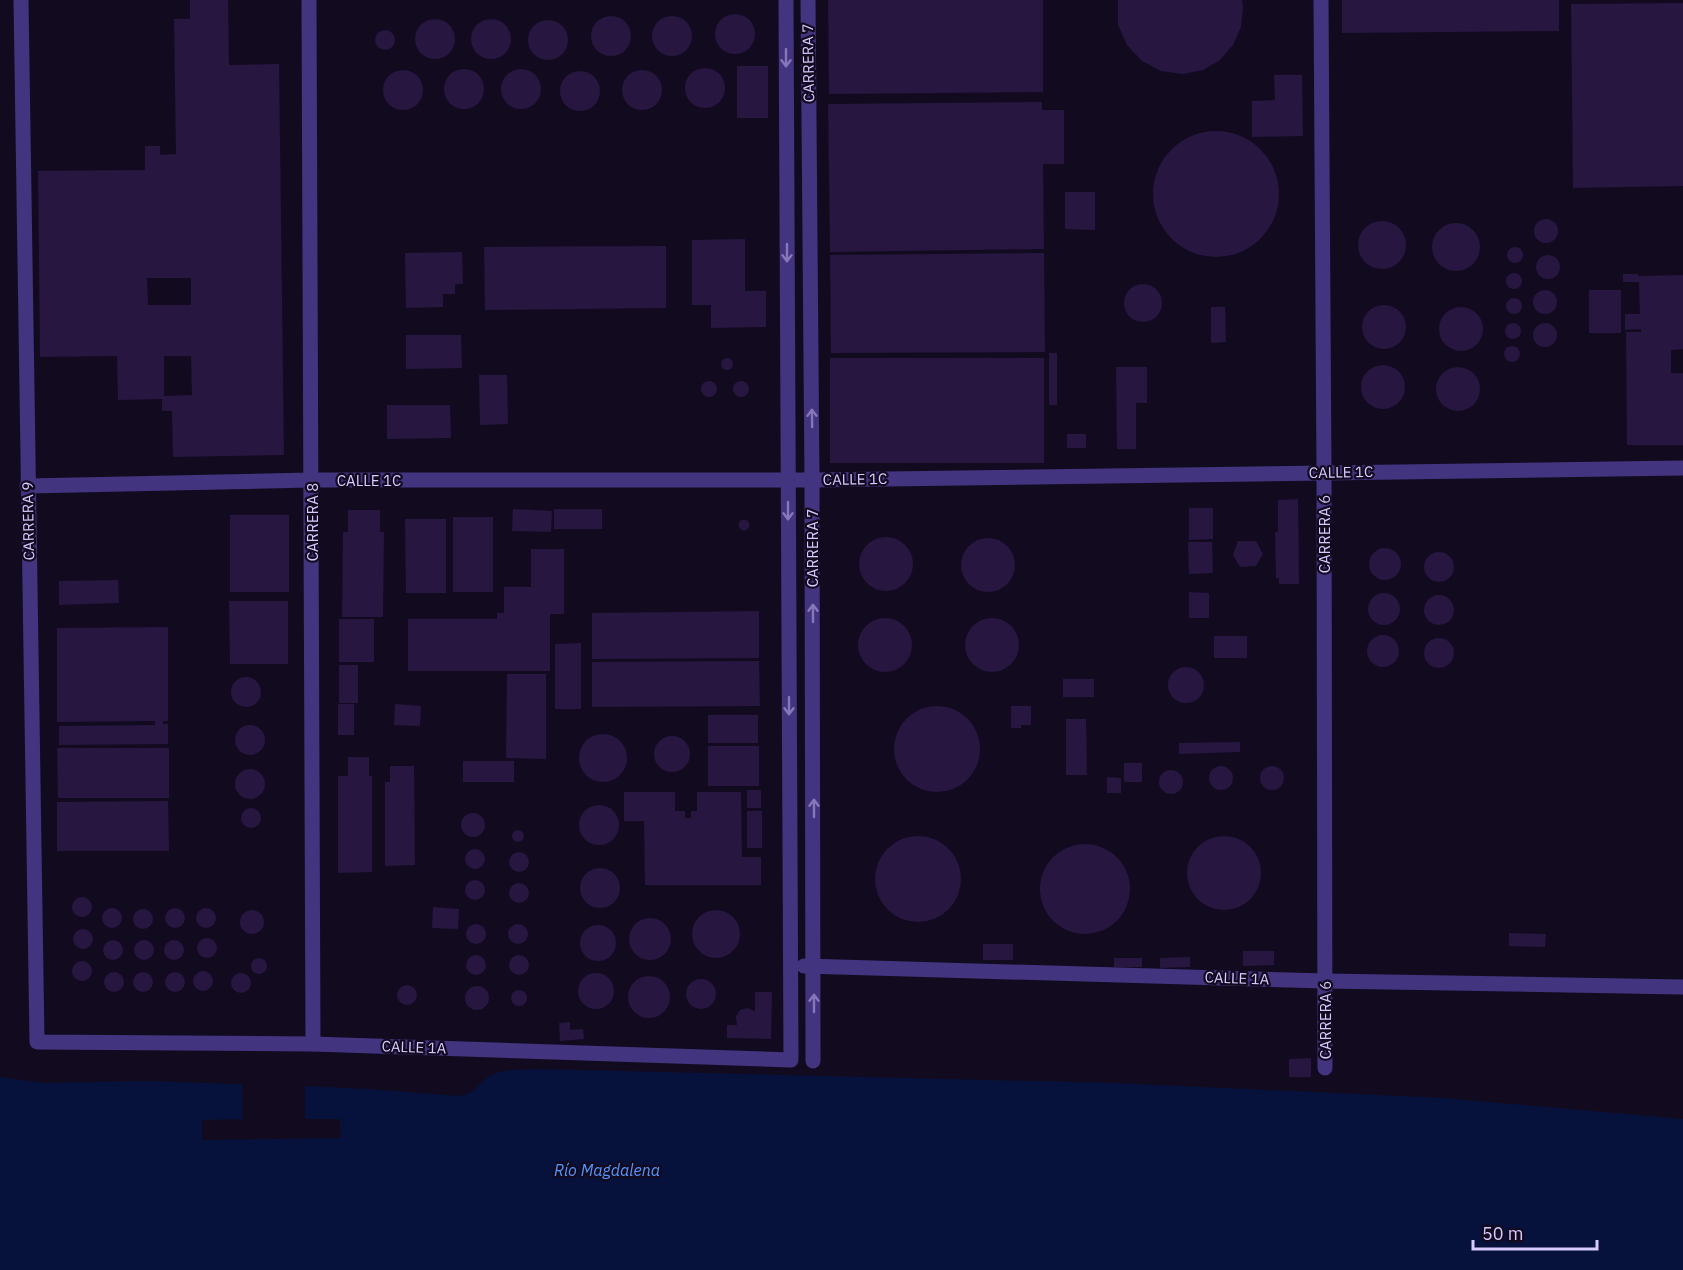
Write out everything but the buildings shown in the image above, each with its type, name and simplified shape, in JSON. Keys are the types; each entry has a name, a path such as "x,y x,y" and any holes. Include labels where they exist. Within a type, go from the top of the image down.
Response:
{"street":[{"name":"CARRERA 9","path":"21,0 37,1042"},
{"name":"CARRERA 8","path":"309,0 313,1044"},
{"name":"CARRERA 7","path":"786,0 791,1060"},
{"name":"CARRERA 7","path":"808,0 813,1061"},
{"name":"CARRERA 6","path":"1321,0 1325,1068"},
{"name":"CALLE 1C","path":"27,486 312,480 812,480 1683,468"},
{"name":"CALLE 1A","path":"791,966 1325,981 1683,987"},
{"name":"CALLE 1A","path":"37,1042 313,1044 791,1060"}],"water":[{"name":"Río Magdalena","path":"541,1069 1114,1083 1443,1098 1683,1119 1683,1270 0,1270 0,1077 44,1083 145,1081 305,1086 459,1096 469,1093 496,1073"}],"pier":[{"path":"242,1084 305,1086 305,1119 340,1119 341,1138 202,1140 202,1120 243,1119"}]}
